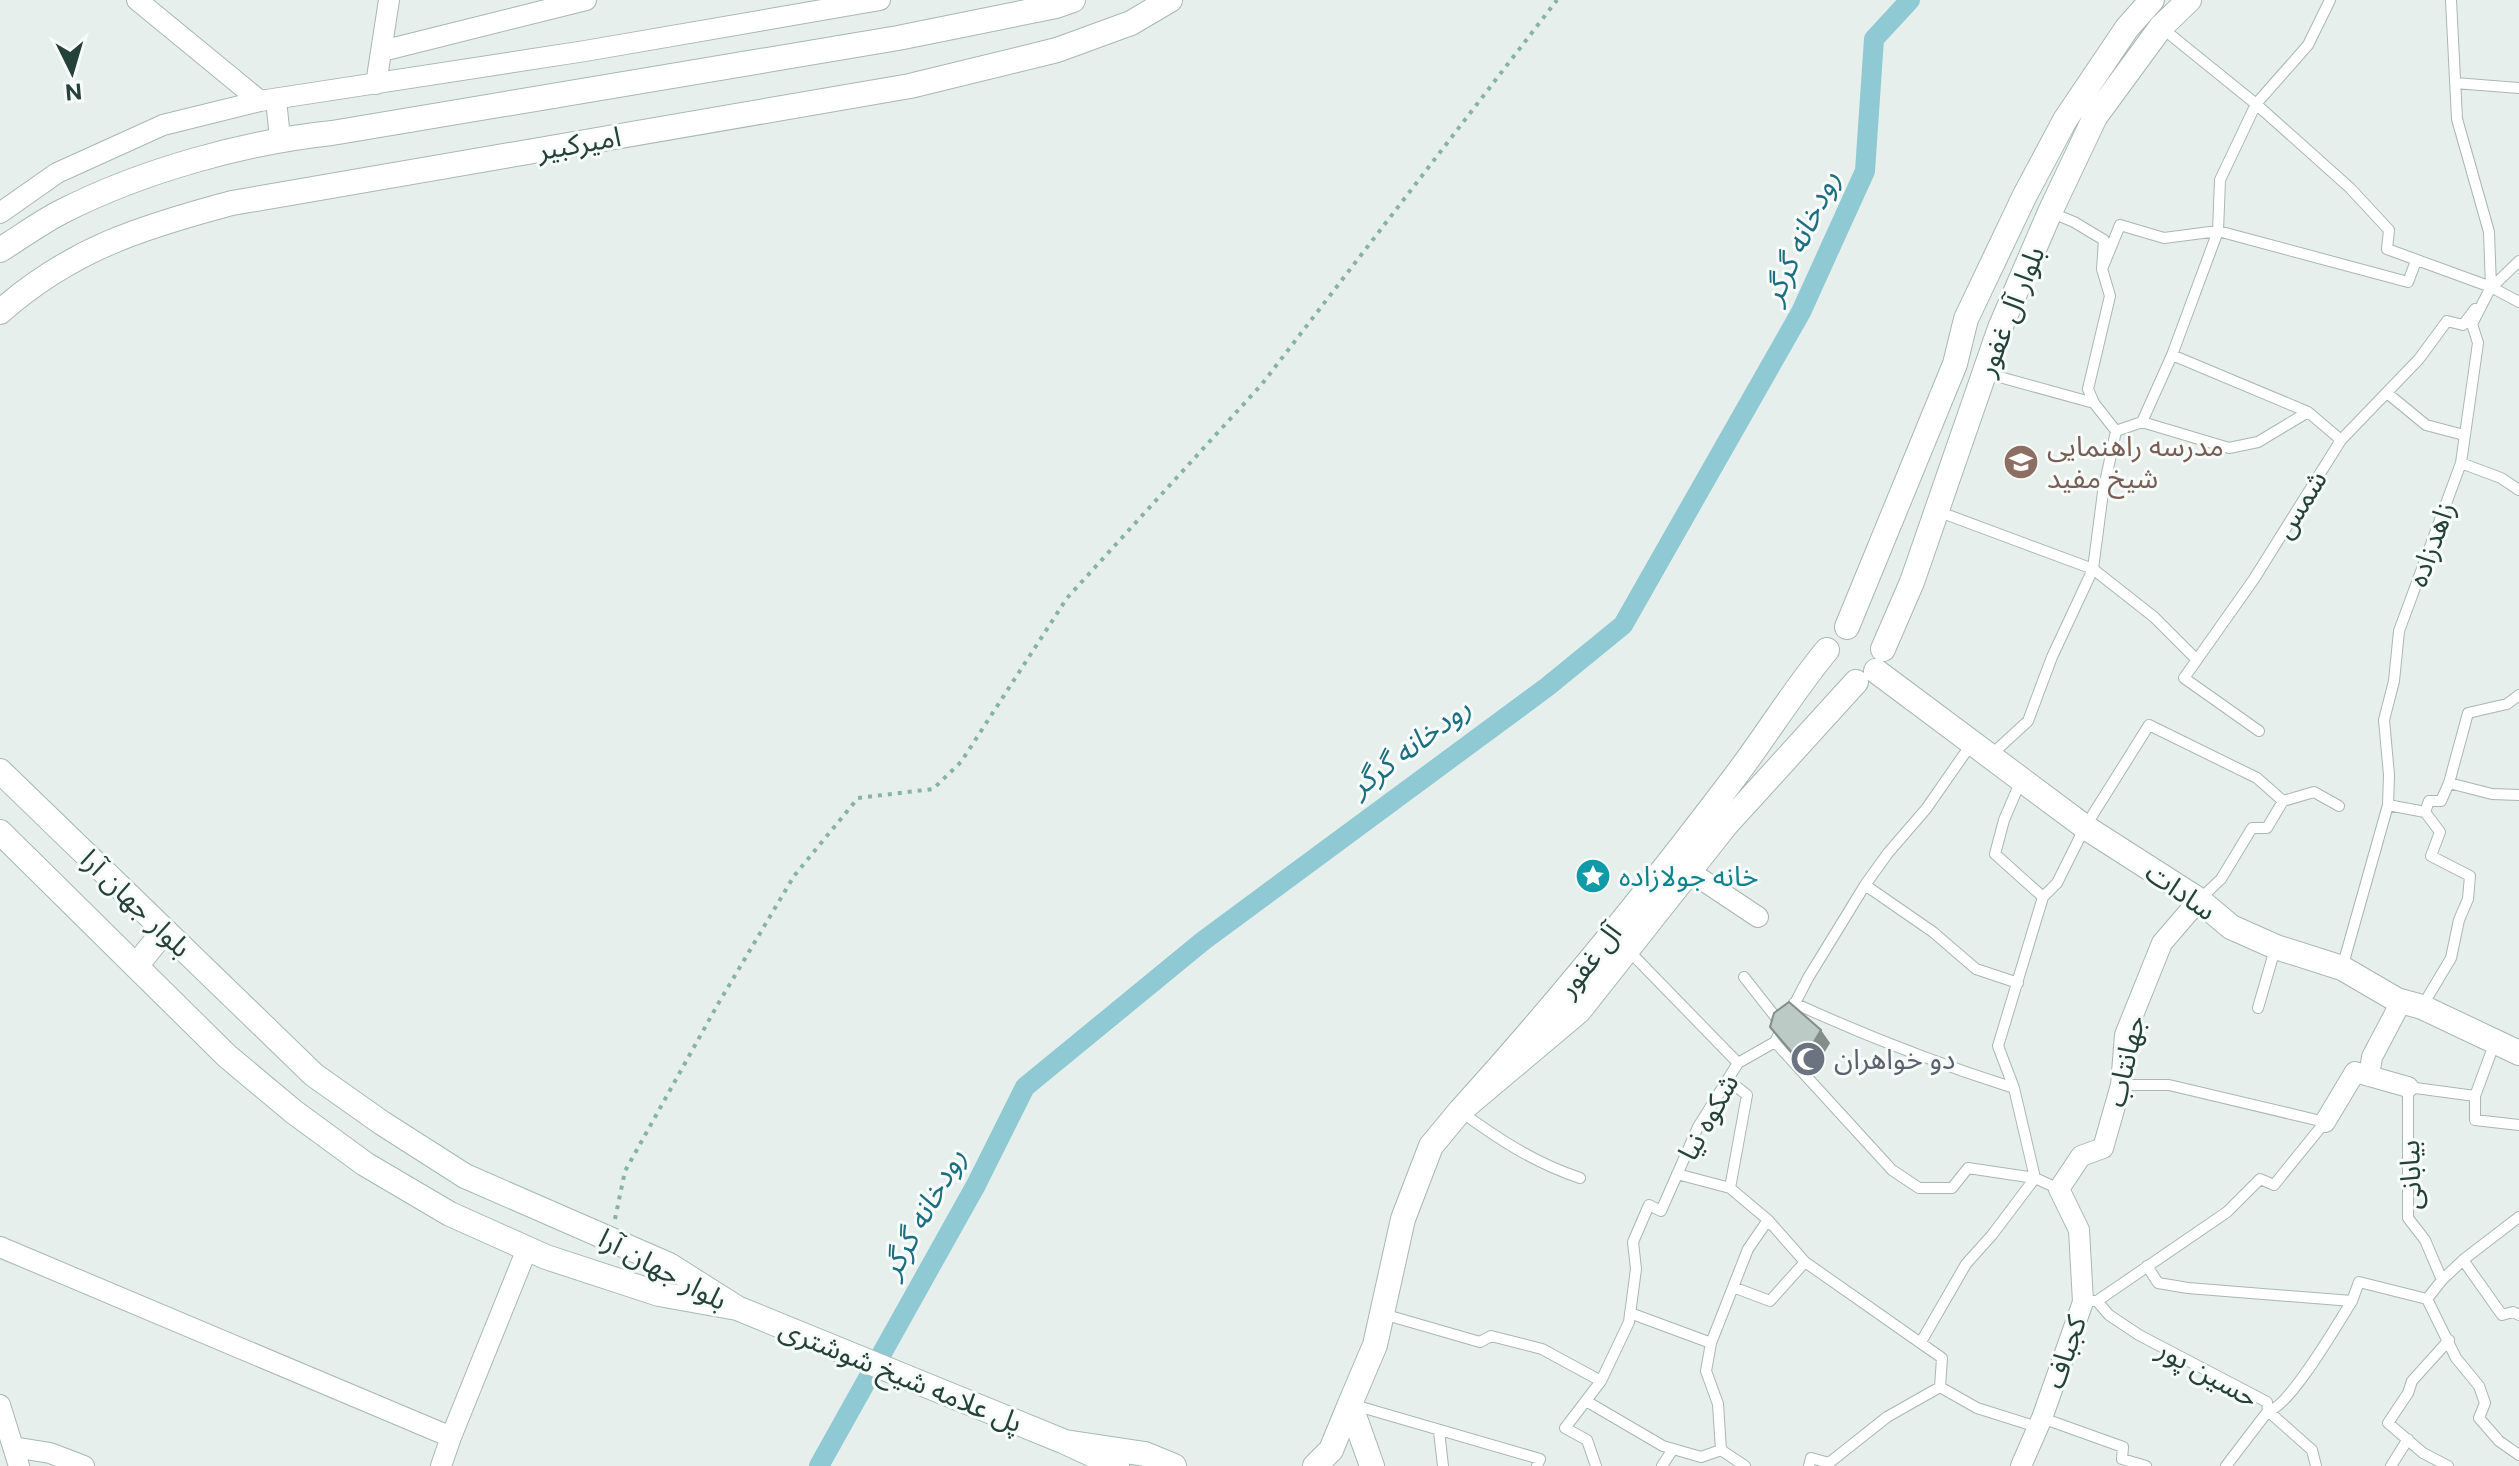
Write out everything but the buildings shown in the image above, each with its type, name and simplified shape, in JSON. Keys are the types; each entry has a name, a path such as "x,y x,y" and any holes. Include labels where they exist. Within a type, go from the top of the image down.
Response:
{"street":[{"path":"137,0 268,101 280,138"},
{"path":"376,84 389,0"},
{"path":"382,51 586,0"},
{"path":"0,213 57,173 163,125 268,101 880,0"},
{"name":"امیرکبیر","path":"0,312 29,286 90,250 151,224 232,203 910,86 1057,50 1131,23 1170,0"},
{"name":"بلوار آل غفور","path":"1847,627 1955,364 1966,319 2025,195 2065,120 2127,28 2152,0"},
{"name":"بلوار آل غفور","path":"1872,667 1912,582 2000,328 2095,117 2161,27 2189,0"},
{"name":"امیرکبیر","path":"0,250 62,211 140,178 280,138 332,133 898,38 1061,2"},
{"path":"1847,627 1863,627 1876,635 1872,667 1840,678 1830,666 1827,650 1834,636 1847,627"},
{"name":"آل غفور","path":"1315,1466 1331,1450 1375,1345 1403,1219 1431,1146 1550,1010 1735,777 1827,650"},
{"name":"سادات","path":"1872,667 2085,827 2199,900 2231,927 2276,947 2342,968 2411,1004 2519,1053"},
{"name":"آل غفور","path":"1460,1111 1579,1011 1726,825 1872,667"},
{"name":"بلوار جهان آرا","path":"0,771 314,1075 465,1176 669,1265 737,1308"},
{"name":"بلوار جهان آرا","path":"0,832 227,1056 294,1112 365,1164 450,1214 527,1249 659,1294 737,1308"},
{"path":"1689,871 1758,917"},
{"name":"جهانتاب","path":"2059,1189 2081,1156 2103,1148 2121,1085 2125,1035 2162,943 2199,900"},
{"path":"136,966 164,931"},
{"path":"2369,1076 2372,1057 2411,1004"},
{"path":"2325,1122 2355,1072 2408,1087"},
{"name":"کجباف","path":"2021,1466 2090,1302 2079,1230 2059,1189"},
{"path":"0,1247 451,1437"},
{"path":"441,1466 527,1249"},
{"name":"پل علامه شیخ شوشتری","path":"737,1308 1065,1442"},
{"path":"1350,1404 1372,1466"},
{"path":"0,1405 16,1457 50,1453 84,1466"},
{"path":"1065,1442 1117,1466"},
{"path":"1065,1442 1145,1454 1174,1466"}],"lane":[{"path":"2142,422 2172,355 2218,231 2220,180 2256,104 2308,45 2330,0"},
{"path":"2451,0 2457,119 2489,232 2491,287"},
{"path":"2161,27 2256,104 2350,188 2389,230 2387,249 2491,287 2519,302"},
{"path":"2455,83 2519,88"},
{"path":"2050,212 2104,240 2102,269 2110,296 2088,389 2094,403 2116,431"},
{"path":"2102,269 2120,225 2164,238 2218,231 2408,282 2416,261"},
{"path":"2491,287 2519,261"},
{"name":"شمس","path":"2197,660 2254,579 2341,440 2419,359 2447,321 2463,325 2491,287"},
{"name":"زاهدزاده","path":"2342,968 2388,805 2389,775 2384,720 2394,681 2399,631 2461,463 2478,343 2472,324 2491,287"},
{"path":"2172,355 2308,412 2341,440"},
{"path":"1985,373 2094,403"},
{"path":"2387,393 2426,425 2464,435"},
{"path":"2116,431 2142,422 2229,448 2258,442 2308,412"},
{"path":"2059,1189 2035,1178 1968,1168 1952,1188 1919,1188 1892,1170 1775,1042 1794,1003 1865,885 1888,853 1982,749 2028,721 2052,657 2093,569 2103,492 2116,431"},
{"path":"2461,463 2501,478 2519,490"},
{"path":"1937,511 2093,569 2154,617 2197,660 2184,678 2259,731"},
{"path":"2425,812 2429,801 2441,801 2449,783 2468,713 2507,704 2519,695"},
{"path":"2035,1178 2014,1088 1998,1046 2043,897 2057,883 2085,827 2149,725 2257,778 2283,801"},
{"path":"2022,778 2004,820 1995,854 2043,897"},
{"path":"2449,783 2492,794 2519,795"},
{"path":"2199,900 2221,879 2252,828 2267,828 2283,801 2314,792 2339,806"},
{"path":"2388,805 2425,812 2440,832 2431,856 2470,876 2468,899 2459,920 2451,958 2411,1004"},
{"path":"1865,885 1933,932 1976,969 2018,983"},
{"path":"2258,1008 2276,947"},
{"path":"1628,950 1738,1063"},
{"path":"1744,977 1783,1026"},
{"path":"1794,1003 1891,1045 2014,1088"},
{"name":"شکوه نیا","path":"1596,1466 1587,1440 1565,1428 1601,1381 1629,1322 1636,1269 1633,1242 1649,1205 1661,1211 1698,1127 1738,1063 1775,1042"},
{"path":"2495,1042 2475,1096 2475,1120 2519,1125"},
{"path":"1728,1080 1747,1095 1730,1188"},
{"path":"2090,1302 2227,1212 2260,1179 2274,1185 2325,1122 2169,1085 2121,1085"},
{"path":"2408,1087 2475,1096"},
{"name":"بیابانی","path":"2408,1087 2408,1218 2425,1240 2442,1280"},
{"path":"1460,1111 1502,1141 1556,1170 1580,1178"},
{"path":"1677,1174 1730,1188 1768,1220 1805,1262 1942,1358 1940,1387"},
{"path":"1921,1342 1966,1264 2035,1178"},
{"path":"2427,1299 2463,1260 2519,1217"},
{"path":"1721,1450 1718,1404 1706,1371 1711,1343 1748,1249 1768,1220"},
{"path":"2463,1260 2502,1315 2513,1312 2519,1315"},
{"path":"1733,1287 1770,1301 1805,1262"},
{"path":"2147,1266 2158,1283 2352,1301"},
{"path":"2226,1466 2268,1411 2276,1410 2292,1394 2352,1301 2359,1282 2427,1299 2456,1358 2479,1386 2485,1403 2479,1418 2499,1441 2519,1455"},
{"name":"حسین پور","path":"2090,1302 2139,1335 2267,1402 2268,1411 2312,1450 2316,1466"},
{"path":"1630,1313 1711,1343"},
{"path":"1382,1314 1480,1342 1491,1336 1542,1349 1601,1381"},
{"path":"2448,1466 2423,1453 2388,1423 2408,1393 2412,1381 2449,1340"},
{"path":"1940,1387 1977,1408 2123,1447 2123,1463 2146,1466"},
{"path":"1809,1466 1811,1458 1829,1463 1887,1417 1940,1387"},
{"path":"1586,1401 1663,1446 1701,1457 1721,1450"},
{"path":"1350,1404 1539,1462"},
{"path":"1439,1431 1443,1466"},
{"path":"2391,1466 2408,1439"},
{"path":"1662,1466 1673,1449"},
{"path":"1721,1450 1745,1466"}],"path":[{"path":"611,1240 625,1171 695,1042 794,876 858,798 933,789 961,762 1067,598 1262,384 1557,0"}],"waterway":[{"name":"رودخانه گرگر","path":"819,1466 976,1185 1025,1087 1203,941 1547,687 1623,625 1801,312 1865,171 1874,39 1910,0"}],"place":[{"name":"مدرسه راهنمایی شیخ مفید","path":"2021,462"},
{"name":"خانه جولازاده","path":"1593,876"},
{"name":"دو خواهران","path":"1808,1059"}]}
